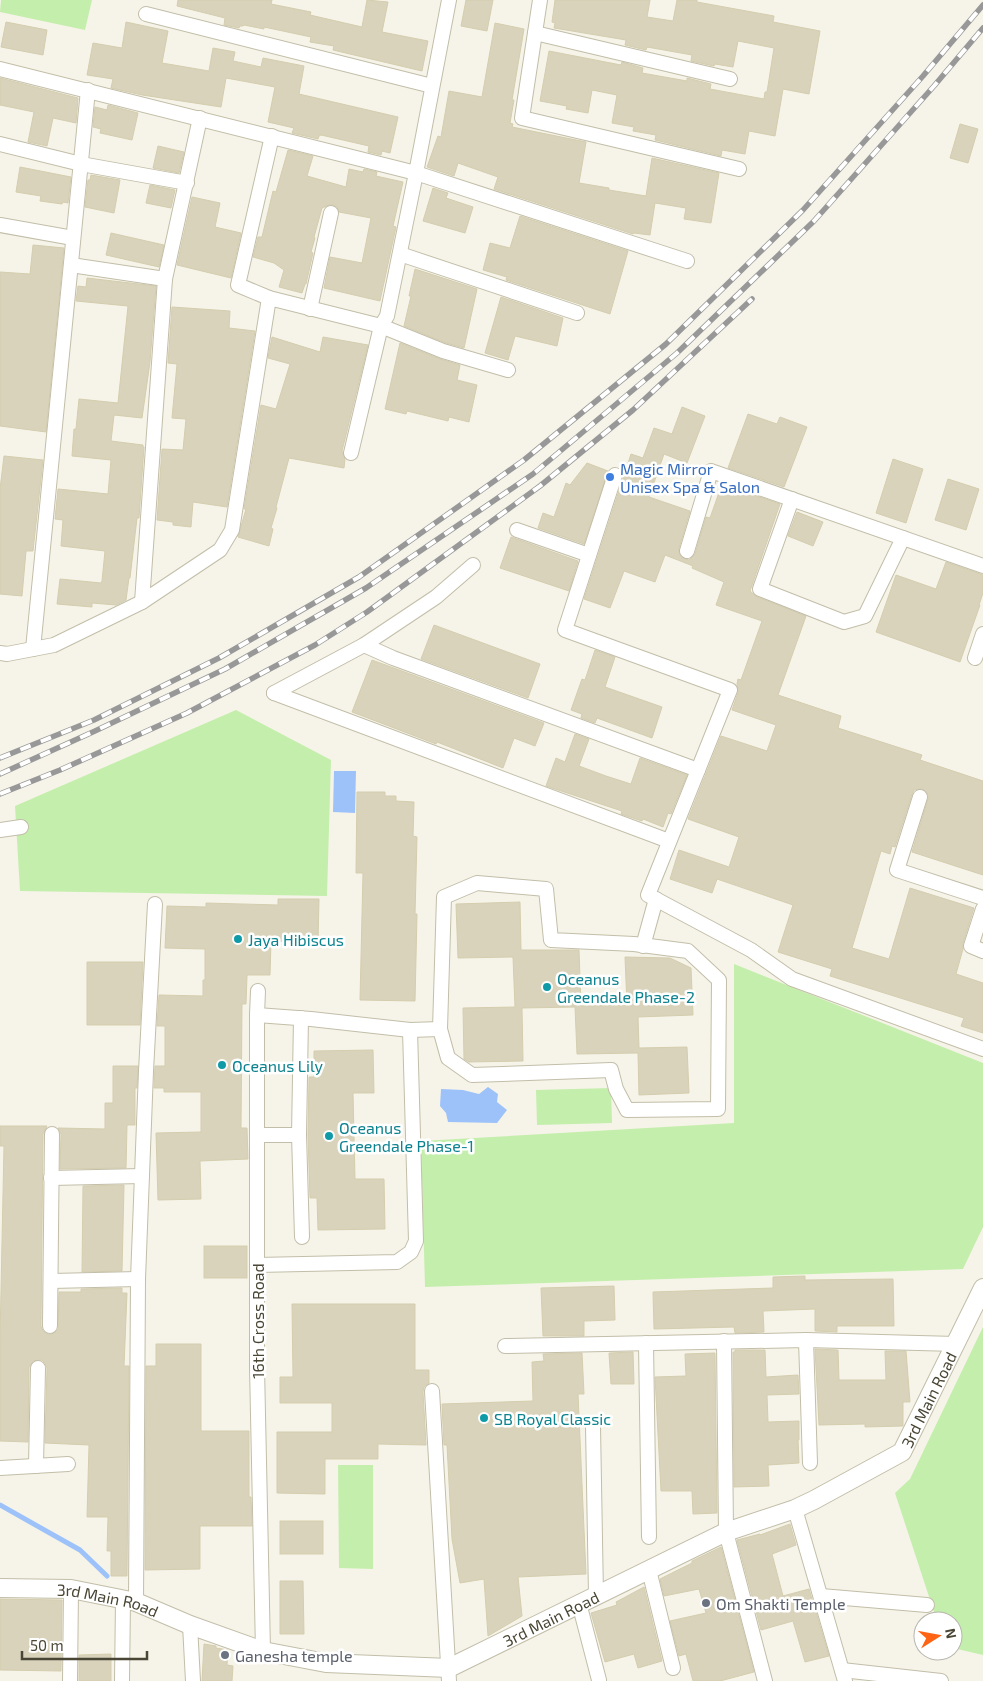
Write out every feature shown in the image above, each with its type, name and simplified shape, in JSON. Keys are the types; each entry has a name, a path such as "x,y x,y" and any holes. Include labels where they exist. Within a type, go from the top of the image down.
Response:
{"street":[{"path":"351,453 381,326 388,316 448,0"},
{"path":"540,0 522,118 739,169"},
{"path":"146,14 432,86"},
{"path":"535,33 730,79"},
{"path":"0,69 416,173 687,261"},
{"path":"33,649 88,90"},
{"path":"142,602 166,279 200,118"},
{"path":"272,136 238,285 269,298 381,326 443,351 508,370"},
{"path":"0,144 81,164 186,183"},
{"path":"310,309 331,213"},
{"path":"0,225 73,238"},
{"path":"400,254 577,313"},
{"path":"71,264 166,279"},
{"path":"0,653 7,654 54,645 142,602 220,550 232,530 269,298"},
{"path":"687,551 712,471 983,566"},
{"path":"615,475 565,630 730,690 648,895 751,950 792,979 983,1049"},
{"path":"792,499 760,589 844,622 865,616 903,538"},
{"path":"517,530 590,555"},
{"path":"473,565 436,597 364,645 274,693 669,841"},
{"path":"975,658 983,634"},
{"path":"364,645 394,658 698,770"},
{"path":"920,797 897,870 983,898"},
{"path":"0,830 20,827"},
{"path":"477,883 546,889 551,940 688,951 719,980 718,1109 628,1110 616,1089 611,1070 472,1075 448,1058 440,1029 444,897 477,883"},
{"path":"643,946 656,899"},
{"path":"122,1681 129,1601 138,1280 155,904"},
{"path":"983,909 971,946 983,950"},
{"name":"16th Cross Road","path":"258,991 257,1265 263,1650"},
{"path":"257,1015 410,1030 440,1029"},
{"path":"301,1018 299,1135 302,1237"},
{"path":"257,1265 397,1262 411,1252 416,1241 410,1030"},
{"path":"50,1326 52,1134"},
{"path":"257,1135 299,1135"},
{"path":"51,1178 142,1176"},
{"path":"51,1281 138,1280"},
{"name":"3rd Main Road","path":"0,1588 71,1589 129,1601 190,1625 263,1650 326,1663 449,1674 579,1604 726,1532 795,1509 902,1452 983,1288"},
{"path":"505,1346 806,1340 956,1344"},
{"path":"806,1340 810,1463"},
{"path":"724,1341 726,1532 765,1681"},
{"path":"646,1343 649,1537"},
{"path":"36,1466 38,1368"},
{"path":"432,1391 449,1674"},
{"path":"593,1426 596,1596"},
{"path":"0,1468 68,1464"},
{"path":"795,1509 844,1676 941,1681"},
{"path":"649,1570 673,1668"},
{"path":"70,1681 71,1589"},
{"path":"821,1596 927,1605"},
{"path":"579,1604 599,1680"},
{"path":"190,1625 194,1681"}],"green space":[{"path":"1,0 92,0 85,30 0,12"},
{"path":"236,710 331,760 327,896 20,891 15,806"},
{"path":"734,964 983,1063 983,1227 963,1269 425,1287 421,1141 734,1123"},
{"path":"611,1088 612,1123 537,1125 536,1090"},
{"path":"983,1327 983,1655 963,1650 963,1611 934,1611 895,1493 910,1479"},
{"path":"338,1465 373,1465 373,1569 339,1568"}],"water":[{"path":"334,771 356,771 355,813 333,812"},
{"path":"488,1087 498,1094 497,1102 507,1110 497,1123 448,1122 446,1113 440,1106 441,1089 463,1090 479,1094"}],"building":[{"path":"178,0 272,0 271,4 311,12 310,15 362,27 367,0 388,2 382,32 428,41 422,71 333,50 334,46 310,42 311,37 264,27 264,29 244,25 239,28 224,25 225,18 177,6"},
{"path":"466,0 493,0 487,31 461,26"},
{"path":"555,0 650,0 647,17 673,21 677,0 697,0 697,2 774,16 773,22 820,31 809,94 783,89 775,136 749,131 745,154 722,150 721,156 655,140 656,135 633,131 634,127 612,123 617,95 592,90 588,113 566,109 567,106 540,101 549,51 621,65 622,62 643,68 642,73 687,81 687,78 711,84 710,89 764,99 765,92 767,92 774,48 738,41 733,67 715,64 714,66 691,61 692,55 647,47 646,50 625,45 626,40 554,28 555,23 552,22"},
{"path":"6,22 47,30 43,55 1,47"},
{"path":"126,22 168,31 162,63 209,71 213,48 235,52 233,61 261,67 263,58 304,66 299,94 398,117 390,153 382,151 381,155 368,152 369,146 321,135 318,139 292,133 294,128 268,122 275,87 226,78 221,107 142,95 111,88 113,79 87,75 93,43 122,48"},
{"path":"495,23 524,29 512,100 514,100 510,123 513,124 512,127 586,142 579,183 609,188 609,190 646,196 652,158 719,173 711,223 684,219 686,208 655,203 650,235 633,234 494,189 498,177 458,163 454,176 427,167 438,136 441,137 449,91 482,97"},
{"path":"0,78 78,98 76,123 53,118 47,146 28,142 34,112 0,105"},
{"path":"108,105 138,113 132,140 100,133 101,129 93,127 95,107 107,110"},
{"path":"960,124 978,129 968,163 950,158"},
{"path":"158,146 184,152 179,173 153,168"},
{"path":"288,150 313,156 307,176 346,187 349,169 363,172 364,169 377,172 376,176 403,182 393,226 396,227 380,301 324,288 330,257 362,263 371,218 339,212 337,207 333,205 322,208 314,237 311,252 313,253 306,284 302,293 279,287 284,270 274,263 253,257 258,237 262,237 273,191 276,192"},
{"path":"20,167 71,177 68,203 40,201 41,196 16,192"},
{"path":"91,175 120,180 114,213 85,207 88,180 90,180"},
{"path":"150,185 175,190 171,208 146,203"},
{"path":"433,188 448,193 446,198 473,207 465,233 423,221"},
{"path":"192,197 220,203 215,227 241,233 231,278 177,265"},
{"path":"520,216 628,251 610,314 506,280 507,277 483,270 490,243 510,248"},
{"path":"111,233 164,245 159,267 106,255"},
{"path":"33,245 64,248 46,432 0,426 0,272 30,274"},
{"path":"415,269 477,289 464,348 446,343 404,326"},
{"path":"87,278 156,286 150,362 142,418 114,415 111,441 143,445 144,447 139,518 137,518 126,600 116,605 92,603 92,607 57,604 60,579 101,583 105,551 61,546 63,520 55,519 58,489 108,494 111,460 72,456 74,429 76,429 79,399 118,403 128,306 76,301 78,286 86,287"},
{"path":"501,297 563,318 557,346 515,336 508,360 485,353"},
{"path":"172,307 230,311 229,328 255,331 227,507 193,502 191,527 173,525 173,522 157,520 162,449 183,450 186,419 172,418 177,364 168,363"},
{"path":"272,337 320,352 323,337 368,345 342,451 345,459 344,468 289,458 271,528 273,529 269,546 238,537 246,509 244,509 261,405 276,409 290,364 268,358"},
{"path":"400,343 460,365 457,380 477,385 469,422 449,417 448,421 407,411 406,414 385,409"},
{"path":"682,407 705,416 687,463 664,454 649,497 690,511 679,548 681,557 689,560 695,554 706,517 710,518 722,484 780,504 750,591 757,597 806,616 778,695 841,716 838,728 922,755 920,760 983,781 983,875 912,852 929,796 923,789 914,790 895,847 892,846 890,854 881,851 852,948 889,959 910,888 974,908 956,974 983,983 983,1033 961,1026 964,1018 830,976 832,969 778,952 793,905 717,879 712,893 670,879 679,850 729,867 739,837 688,819 721,736 767,751 776,725 732,710 738,693 738,679 741,680 762,621 716,605 724,582 692,568 693,566 665,555 655,582 624,571 610,608 584,599 631,454 643,458 654,428 672,434"},
{"path":"748,414 777,424 780,417 807,427 784,487 728,468"},
{"path":"4,456 43,460 33,551 26,551 22,596 0,594 0,489"},
{"path":"893,459 923,469 906,523 876,513"},
{"path":"587,463 608,471 584,544 538,528 543,513 554,517 566,483 570,485"},
{"path":"948,479 979,489 966,530 935,520"},
{"path":"797,512 823,522 813,546 788,536"},
{"path":"511,537 578,561 569,591 500,568"},
{"path":"946,562 983,575 983,593 980,605 960,662 876,632 896,575 936,589"},
{"path":"434,625 540,664 528,698 421,659"},
{"path":"595,650 615,657 605,687 662,707 652,738 597,718 595,723 581,718 582,714 571,710 582,679 585,680"},
{"path":"372,660 544,723 535,746 514,738 503,768 352,712"},
{"path":"575,734 589,739 579,766 606,776 631,784 640,758 687,775 671,814 668,813 663,827 643,819 642,821 621,814 622,811 546,786 556,758 565,762"},
{"path":"357,792 385,792 385,796 396,796 396,801 414,802 413,836 417,837 415,1001 360,1000 363,873 356,873"},
{"path":"278,899 319,899 318,942 271,941 270,975 247,975 246,1004 242,1004 241,1128 247,1128 248,1159 200,1161 201,1199 158,1200 156,1133 201,1132 201,1092 164,1092 164,1088 154,1088 155,1066 165,1066 165,1026 157,1026 159,995 203,996 203,980 205,980 205,949 165,948 167,906 206,907 206,903 278,905"},
{"name":"Oceanus Greendale Phase-2","path":"520,902 521,950 579,950 581,1006 627,1005 625,957 670,958 691,968 693,1015 638,1017 639,1048 687,1047 689,1093 639,1095 638,1053 577,1054 575,1007 522,1008 523,1061 469,1062 464,1059 463,1008 515,1007 513,957 458,958 456,904"},
{"path":"87,962 143,962 140,1025 87,1025"},
{"name":"Oceanus Greendale Phase-1","path":"373,1050 374,1093 353,1093 355,1179 384,1179 385,1229 318,1230 317,1198 310,1198 308,1135 309,1077 314,1077 314,1051"},
{"path":"113,1066 138,1066 137,1088 135,1088 135,1125 127,1125 126,1168 60,1169 61,1134 58,1128 105,1129 105,1103 113,1103"},
{"path":"0,1126 47,1126 43,1134 41,1326 43,1331 50,1335 58,1330 59,1292 81,1292 81,1289 122,1288 122,1293 127,1293 124,1366 129,1366 127,1576 111,1576 111,1551 107,1551 108,1517 87,1517 89,1445 45,1443 47,1368 42,1360 33,1361 29,1367 28,1442 0,1441 4,1146 0,1146"},
{"path":"124,1185 122,1271 82,1272 83,1186"},
{"path":"204,1246 247,1246 247,1278 204,1278"},
{"path":"805,1276 805,1280 893,1279 894,1326 837,1326 837,1332 815,1331 815,1309 763,1311 764,1332 735,1333 734,1327 654,1329 653,1292 773,1288 773,1277"},
{"path":"614,1286 615,1320 584,1321 584,1336 543,1336 541,1288"},
{"path":"292,1304 415,1304 415,1370 429,1370 429,1383 424,1387 423,1392 426,1445 378,1444 378,1459 325,1459 325,1494 277,1493 277,1432 332,1432 332,1403 280,1403 280,1377 293,1377"},
{"path":"156,1344 201,1344 201,1431 249,1431 249,1497 251,1497 252,1526 200,1526 200,1569 145,1570 146,1366 156,1366"},
{"path":"815,1349 838,1350 839,1380 886,1380 885,1351 906,1351 910,1402 903,1402 903,1426 865,1427 865,1424 819,1425"},
{"path":"735,1350 765,1350 766,1377 798,1375 799,1394 767,1395 768,1422 799,1421 799,1463 768,1465 769,1486 734,1487 733,1352"},
{"path":"633,1352 634,1384 611,1384 609,1353"},
{"path":"582,1353 584,1394 578,1394 586,1574 518,1577 522,1616 488,1636 484,1579 460,1583 452,1539 447,1445 444,1445 442,1404 533,1401 532,1362 544,1361 543,1354"},
{"path":"715,1353 717,1513 693,1514 692,1491 661,1491 655,1377 686,1376 685,1354"},
{"path":"280,1521 323,1521 323,1554 280,1554"},
{"path":"790,1524 796,1545 772,1554 783,1596 809,1589 829,1656 805,1662 793,1621 761,1630 737,1540 760,1535"},
{"path":"721,1547 754,1672 720,1681 693,1681 686,1654 679,1656 670,1621 706,1613 699,1589 664,1596 660,1579"},
{"path":"280,1581 303,1581 304,1634 280,1634"},
{"path":"644,1587 662,1661 638,1668 634,1654 605,1662 591,1613 617,1605 616,1602"},
{"path":"0,1599 62,1600 61,1671 0,1670"},
{"path":"204,1644 228,1650 227,1665 233,1666 232,1681 202,1681"},
{"path":"111,1654 111,1681 79,1681 79,1655"}],"waterway":[{"path":"0,1505 80,1550 107,1576"}],"railway":[{"path":"0,758 94,720 219,658 359,577 524,460 666,344 803,210 923,76 983,5"},
{"path":"0,774 225,669 366,588 533,474 677,353 814,221 983,28"},
{"path":"0,794 60,770 187,713 315,645 367,612 540,486 633,410 752,299"}],"place":[{"name":"Magic Mirror Unisex Spa & Salon","path":"610,477"},
{"name":"Jaya Hibiscus","path":"238,939"},
{"name":"Oceanus Greendale Phase-2","path":"547,987"},
{"name":"Oceanus Lily","path":"222,1065"},
{"name":"Oceanus Greendale Phase-1","path":"329,1136"},
{"name":"SB Royal Classic","path":"484,1418"},
{"name":"Om Shakti Temple","path":"706,1603"},
{"name":"Ganesha temple","path":"225,1655"}]}
